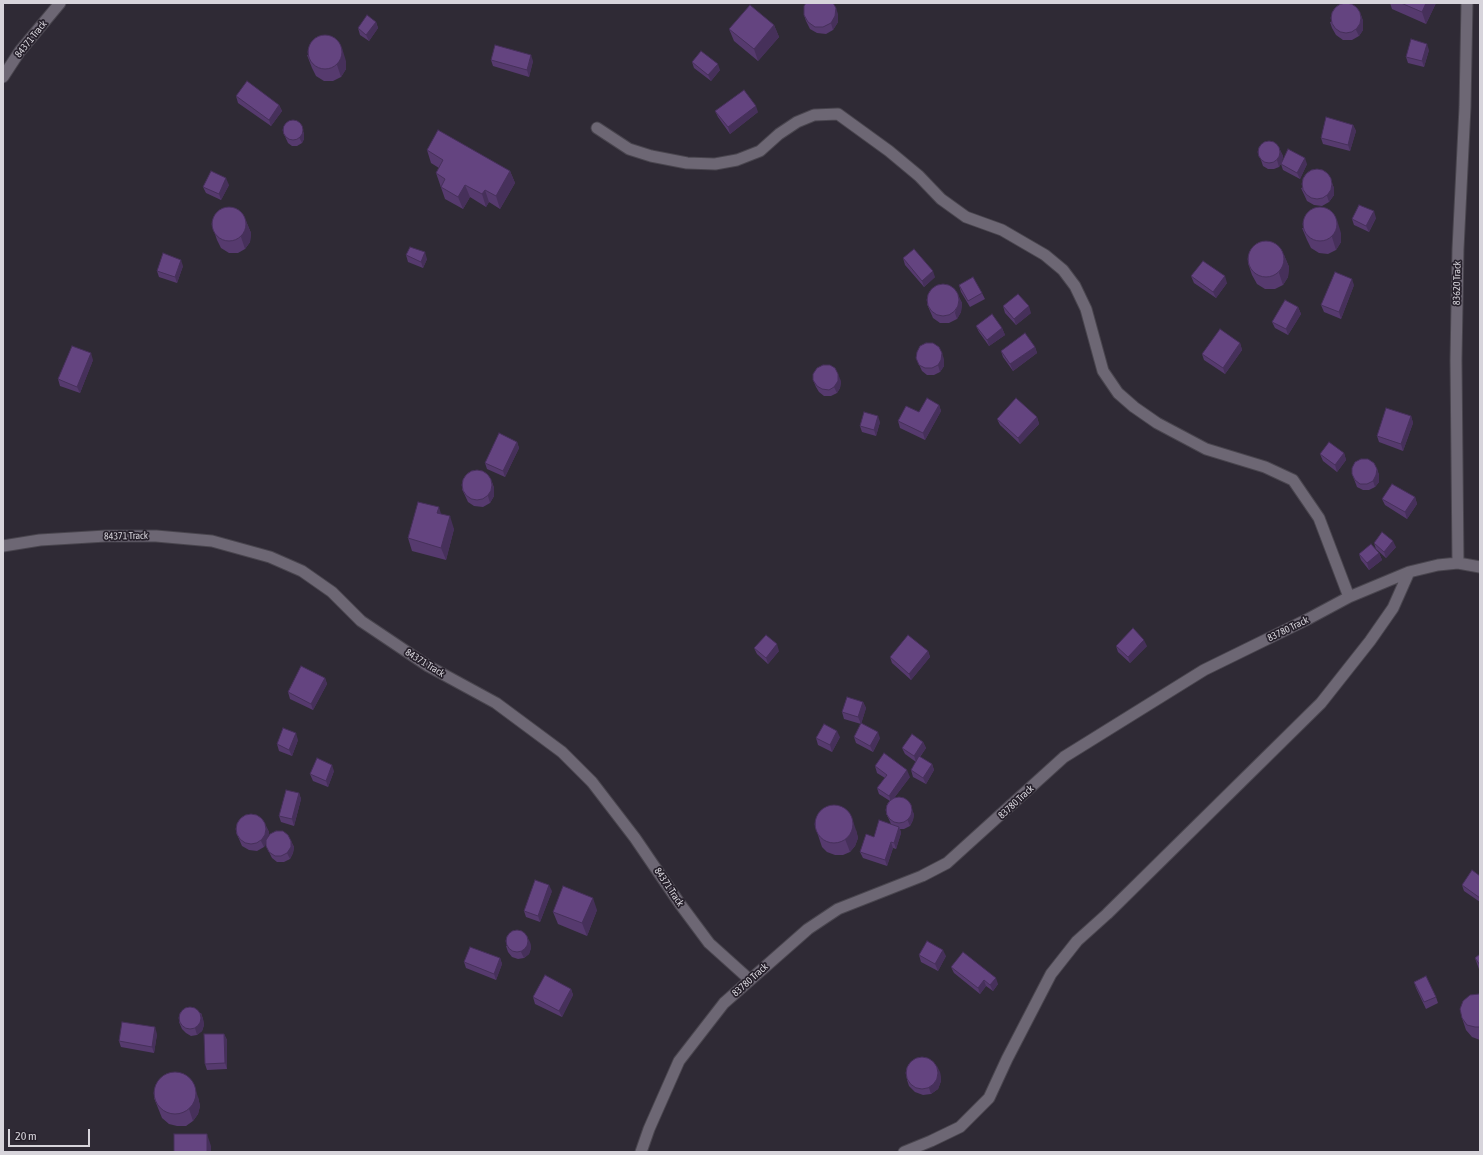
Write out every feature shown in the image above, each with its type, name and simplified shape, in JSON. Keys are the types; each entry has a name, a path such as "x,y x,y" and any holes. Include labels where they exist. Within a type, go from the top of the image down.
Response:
{"street":[{"name":"84371 Track","path":"3,77 20,51 60,3"},
{"name":"83620 Track","path":"1458,563 1456,360 1458,249 1465,107 1467,3"},
{"path":"597,128 629,149 651,156 687,163 715,164 737,160 760,151 779,134 797,122 814,115 838,114 889,151 919,176 941,199 966,217 1002,230 1045,255 1063,270 1075,286 1086,309 1103,371 1118,393 1134,407 1157,423 1206,449 1265,467 1293,480 1319,518 1349,597"},
{"name":"84371 Track","path":"3,546 40,540 106,536 156,536 212,541 270,556 302,571 332,592 361,621 428,666 496,703 562,752 592,782 635,838 680,904 709,943 750,979"},
{"name":"83780 Track","path":"641,1152 649,1129 679,1061 724,1003 808,929 838,909 922,876 947,862 1064,758 1204,670 1308,619 1349,597 1409,572 1438,565 1458,563 1480,567"},
{"path":"904,1152 960,1127 989,1098 1007,1059 1051,974 1077,941 1107,914 1320,703 1370,641 1394,608 1409,572"}],"building":[{"path":"806,3 833,3 836,8 835,16 831,23 823,27 815,27 808,22 804,15 804,6"},
{"path":"1346,3 1357,7 1361,18 1357,29 1346,33 1335,29 1331,18 1335,7"},
{"path":"1401,3 1426,3 1422,12"},
{"path":"750,5 774,25 754,49 729,29"},
{"path":"367,15 376,22 366,35 358,28"},
{"path":"328,35 337,40 341,45 341,59 337,64 332,68 322,69 318,68 309,59 308,49 309,45 318,36"},
{"path":"1411,39 1427,44 1422,61 1406,57"},
{"path":"495,45 531,55 527,70 491,60"},
{"path":"701,51 718,64 708,75 692,62"},
{"path":"247,81 279,105 269,120 236,96"},
{"path":"744,90 756,106 728,127 715,111"},
{"path":"1326,117 1353,125 1348,145 1321,138"},
{"path":"293,120 300,123 303,130 300,137 293,140 286,137 283,130 286,123"},
{"path":"438,130 510,171 496,196 485,190 482,194 465,185 458,197 441,187 445,179 436,173 443,160 427,150"},
{"path":"1269,141 1277,144 1280,152 1277,160 1269,163 1261,160 1258,152 1261,144"},
{"path":"1288,149 1305,158 1297,173 1281,164"},
{"path":"1317,169 1328,173 1332,184 1328,195 1317,199 1306,195 1302,184 1306,173"},
{"path":"211,171 226,178 219,194 203,187"},
{"path":"1359,205 1374,211 1366,226 1352,219"},
{"path":"229,207 241,212 246,224 241,236 229,241 217,236 212,224 217,212"},
{"path":"1317,207 1323,207 1327,208 1334,214 1337,224 1336,231 1330,238 1323,241 1317,241 1313,240 1306,234 1303,227 1303,221 1304,217 1310,210"},
{"path":"1270,241 1279,246 1283,252 1283,266 1279,272 1270,277 1262,277 1253,272 1249,266 1248,255 1253,246 1259,242"},
{"path":"410,247 425,252 421,262 406,255"},
{"path":"914,249 933,271 922,281 903,258"},
{"path":"163,253 181,260 175,277 157,271"},
{"path":"1203,261 1225,276 1213,292 1191,276"},
{"path":"1335,272 1352,279 1339,312 1321,305"},
{"path":"973,277 982,293 968,301 959,285"},
{"path":"940,284 946,284 955,288 959,300 955,312 946,316 940,316 931,312 927,303 927,297 931,288"},
{"path":"1018,294 1029,306 1014,319 1003,306"},
{"path":"1285,300 1298,307 1286,329 1272,322"},
{"path":"992,314 1002,328 987,340 976,326"},
{"path":"1220,329 1240,343 1223,368 1202,354"},
{"path":"1025,333 1035,347 1010,364 1001,351"},
{"path":"926,343 933,343 939,347 942,353 941,360 938,365 932,368 925,368 919,365 916,358 920,346"},
{"path":"72,346 91,353 77,387 58,379"},
{"path":"823,365 830,365 835,368 838,374 838,381 834,387 829,390 822,389 817,386 813,380 813,374 817,368"},
{"path":"927,398 939,405 923,433 898,421 906,406 919,412"},
{"path":"1016,398 1037,417 1018,438 997,419"},
{"path":"1386,408 1411,416 1401,444 1377,436"},
{"path":"864,412 878,416 874,430 860,426"},
{"path":"499,433 517,442 503,471 485,463"},
{"path":"1329,442 1344,453 1335,465 1320,454"},
{"path":"1361,459 1368,459 1374,463 1377,469 1373,481 1367,484 1360,484 1355,480 1352,474 1352,468 1355,462"},
{"path":"477,470 488,474 492,485 488,496 477,500 466,496 462,485 466,474"},
{"path":"1392,484 1415,497 1405,512 1382,499"},
{"path":"418,502 439,507 437,513 450,516 441,548 408,538"},
{"path":"1382,532 1393,541 1384,552 1374,543"},
{"path":"1371,544 1379,553 1367,563 1359,554"},
{"path":"1133,628 1144,640 1128,657 1116,646"},
{"path":"766,635 777,644 766,658 754,648"},
{"path":"908,635 928,651 909,674 890,657"},
{"path":"301,666 325,678 311,704 288,692"},
{"path":"847,697 863,702 858,717 842,712"},
{"path":"861,723 878,732 870,746 854,737"},
{"path":"824,724 837,731 830,745 816,738"},
{"path":"283,728 296,733 289,750 277,744"},
{"path":"912,734 923,742 914,756 902,748"},
{"path":"884,753 907,770 889,796 877,788 887,775 875,766"},
{"path":"919,756 932,764 923,778 911,770"},
{"path":"317,758 332,765 326,781 310,774"},
{"path":"286,790 299,793 292,819 279,816"},
{"path":"899,797 908,801 912,810 908,819 899,823 890,819 886,810 890,801"},
{"path":"830,805 838,805 845,808 850,813 853,824 850,835 845,840 838,843 830,843 823,840 818,835 815,828 815,820 818,813 823,808"},
{"path":"251,814 262,818 266,829 262,840 251,844 240,840 236,829 240,818"},
{"path":"879,820 899,827 894,843 891,842 885,860 860,852 866,834 874,837"},
{"path":"276,831 283,831 288,835 291,841 291,847 287,853 281,856 275,856 269,852 266,846 266,840 270,834"},
{"path":"1472,870 1480,876 1480,898 1462,885"},
{"path":"535,880 549,885 538,916 524,911"},
{"path":"563,886 593,898 582,923 553,912"},
{"path":"513,930 521,930 528,937 528,945 521,952 513,952 506,945 506,937"},
{"path":"927,941 943,950 935,964 919,955"},
{"path":"470,947 500,958 494,974 464,962"},
{"path":"963,952 996,978 990,985 984,980 978,988 951,967"},
{"path":"1480,954 1480,965 1475,958"},
{"path":"545,975 571,989 559,1011 533,997"},
{"path":"1426,976 1436,997 1424,1002 1414,982"},
{"path":"1479,994 1480,1027 1467,1025 1462,1018 1460,1009 1463,1001 1470,995"},
{"path":"186,1007 194,1007 201,1014 201,1022 194,1029 186,1029 179,1022 179,1014"},
{"path":"122,1022 155,1027 152,1047 119,1041"},
{"path":"204,1034 224,1034 225,1063 205,1064"},
{"path":"919,1057 925,1057 934,1061 938,1073 934,1085 925,1089 919,1089 910,1085 906,1076 906,1070 910,1061"},
{"path":"175,1072 190,1078 196,1093 190,1108 175,1114 160,1108 154,1093 160,1078"},
{"path":"174,1134 207,1134 207,1152 174,1152"}]}
